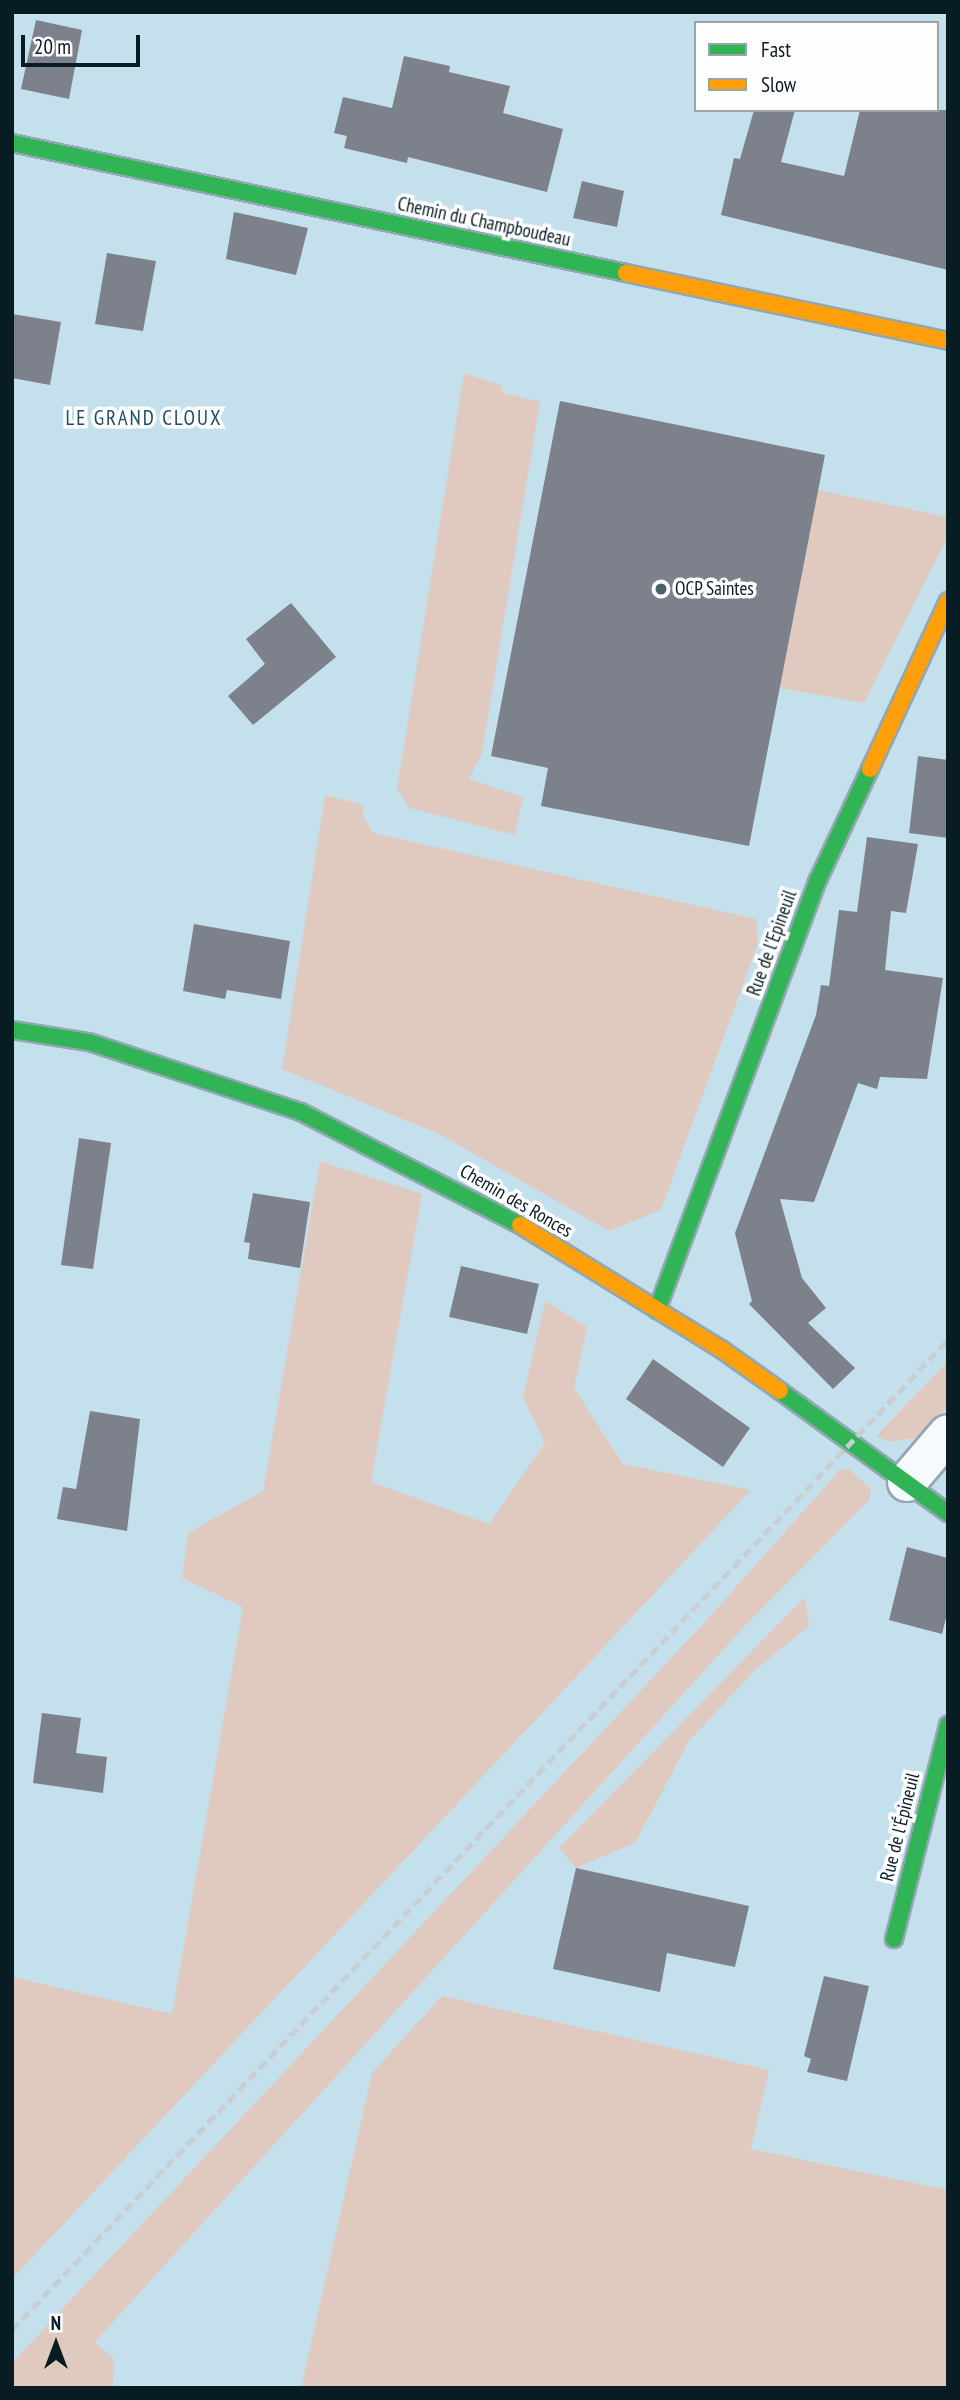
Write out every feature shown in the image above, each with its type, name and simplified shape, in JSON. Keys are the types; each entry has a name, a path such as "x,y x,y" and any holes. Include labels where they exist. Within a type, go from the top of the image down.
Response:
{"street":[{"name":"Chemin du Champboudeau","path":"12,143 948,341"},
{"name":"Rue de l'Epineuil","path":"657,1310 818,880 948,601"},
{"name":"Chemin des Ronces","path":"12,1030 89,1042 300,1112 480,1201 721,1349 848,1444 907,1482 948,1513"},
{"path":"907,1482 948,1434"},
{"name":"Rue de l'Épineuil","path":"894,1939 948,1725"}],"shaded area":[{"path":"464,373 501,385 503,393 540,402 482,753 469,779 523,797 515,835 409,808 397,789"},
{"path":"818,490 948,517 948,536 864,703 779,688"},
{"path":"325,795 364,805 363,815 373,833 756,919 758,943 661,1210 609,1231 439,1134 282,1069"},
{"path":"320,1161 422,1194 371,1482 489,1524 545,1443 523,1397 545,1301 587,1327 574,1388 623,1464 751,1490 12,2279 12,1977 172,2014 243,1607 182,1578 188,1533 263,1491"},
{"path":"948,1361 948,1406 921,1437 890,1442 876,1436"},
{"path":"841,1469 850,1470 871,1489 870,1499 743,1628 95,2342 114,2359 113,2388 12,2388 12,2363 703,1624"},
{"path":"805,1597 809,1626 757,1668 689,1741 635,1843 576,1868 559,1848"},
{"path":"442,1996 769,2070 751,2149 948,2190 948,2388 301,2388 372,2073"}],"building":[{"path":"36,20 82,30 69,99 21,89"},
{"path":"404,56 450,66 449,72 510,86 503,113 563,129 547,192 408,157 407,163 344,148 347,136 334,133 343,97 392,108"},
{"path":"948,110 948,270 721,215 734,158 740,159 753,112 794,112 781,162 844,176 860,112"},
{"path":"582,181 624,191 617,227 573,218"},
{"path":"234,212 308,228 296,275 226,259"},
{"path":"107,253 156,261 143,331 95,324"},
{"path":"12,314 61,322 50,385 12,378"},
{"name":"OCP Saintes","path":"560,401 825,455 749,846 541,806 548,768 491,756"},
{"path":"291,603 336,657 253,725 228,696 265,664 246,639"},
{"path":"918,756 948,760 948,838 909,833"},
{"path":"867,837 918,844 906,913 891,911 885,970 943,978 927,1079 880,1077 877,1089 858,1083 814,1202 780,1199 802,1278 826,1308 808,1323 855,1368 833,1389 749,1304 752,1301 735,1233 816,1015 821,985 829,986 839,910 857,912"},
{"path":"194,924 290,941 281,999 227,990 225,999 183,991"},
{"path":"79,1138 111,1143 93,1269 61,1265"},
{"path":"253,1193 310,1202 300,1268 248,1259 250,1243 244,1242"},
{"path":"461,1266 539,1284 527,1334 449,1317"},
{"path":"653,1359 750,1428 723,1467 626,1399"},
{"path":"90,1411 140,1419 127,1531 57,1519 63,1487 76,1489"},
{"path":"907,1547 948,1558 948,1610 942,1634 889,1620"},
{"path":"42,1713 81,1718 76,1753 107,1757 103,1793 33,1783"},
{"path":"576,1868 749,1906 735,1967 667,1953 660,1992 553,1969"},
{"path":"824,1976 869,1986 847,2081 807,2072 811,2059 804,2056"}],"railway":[{"path":"12,2330 948,1340"}],"traffic: fast":[{"path":"12,143 626,273"},
{"path":"657,1310 818,880 870,769"},
{"path":"12,1030 89,1042 301,1112 520,1225"},
{"path":"780,1391 948,1513"},
{"path":"894,1939 948,1725"}],"traffic: slow":[{"path":"626,273 948,341"},
{"path":"870,769 948,601"},
{"path":"520,1225 721,1349 780,1391"}],"place":[{"name":"OCP Saintes","path":"661,589"}],"district":[{"name":"LE GRAND CLOUX","path":"144,418"}]}
